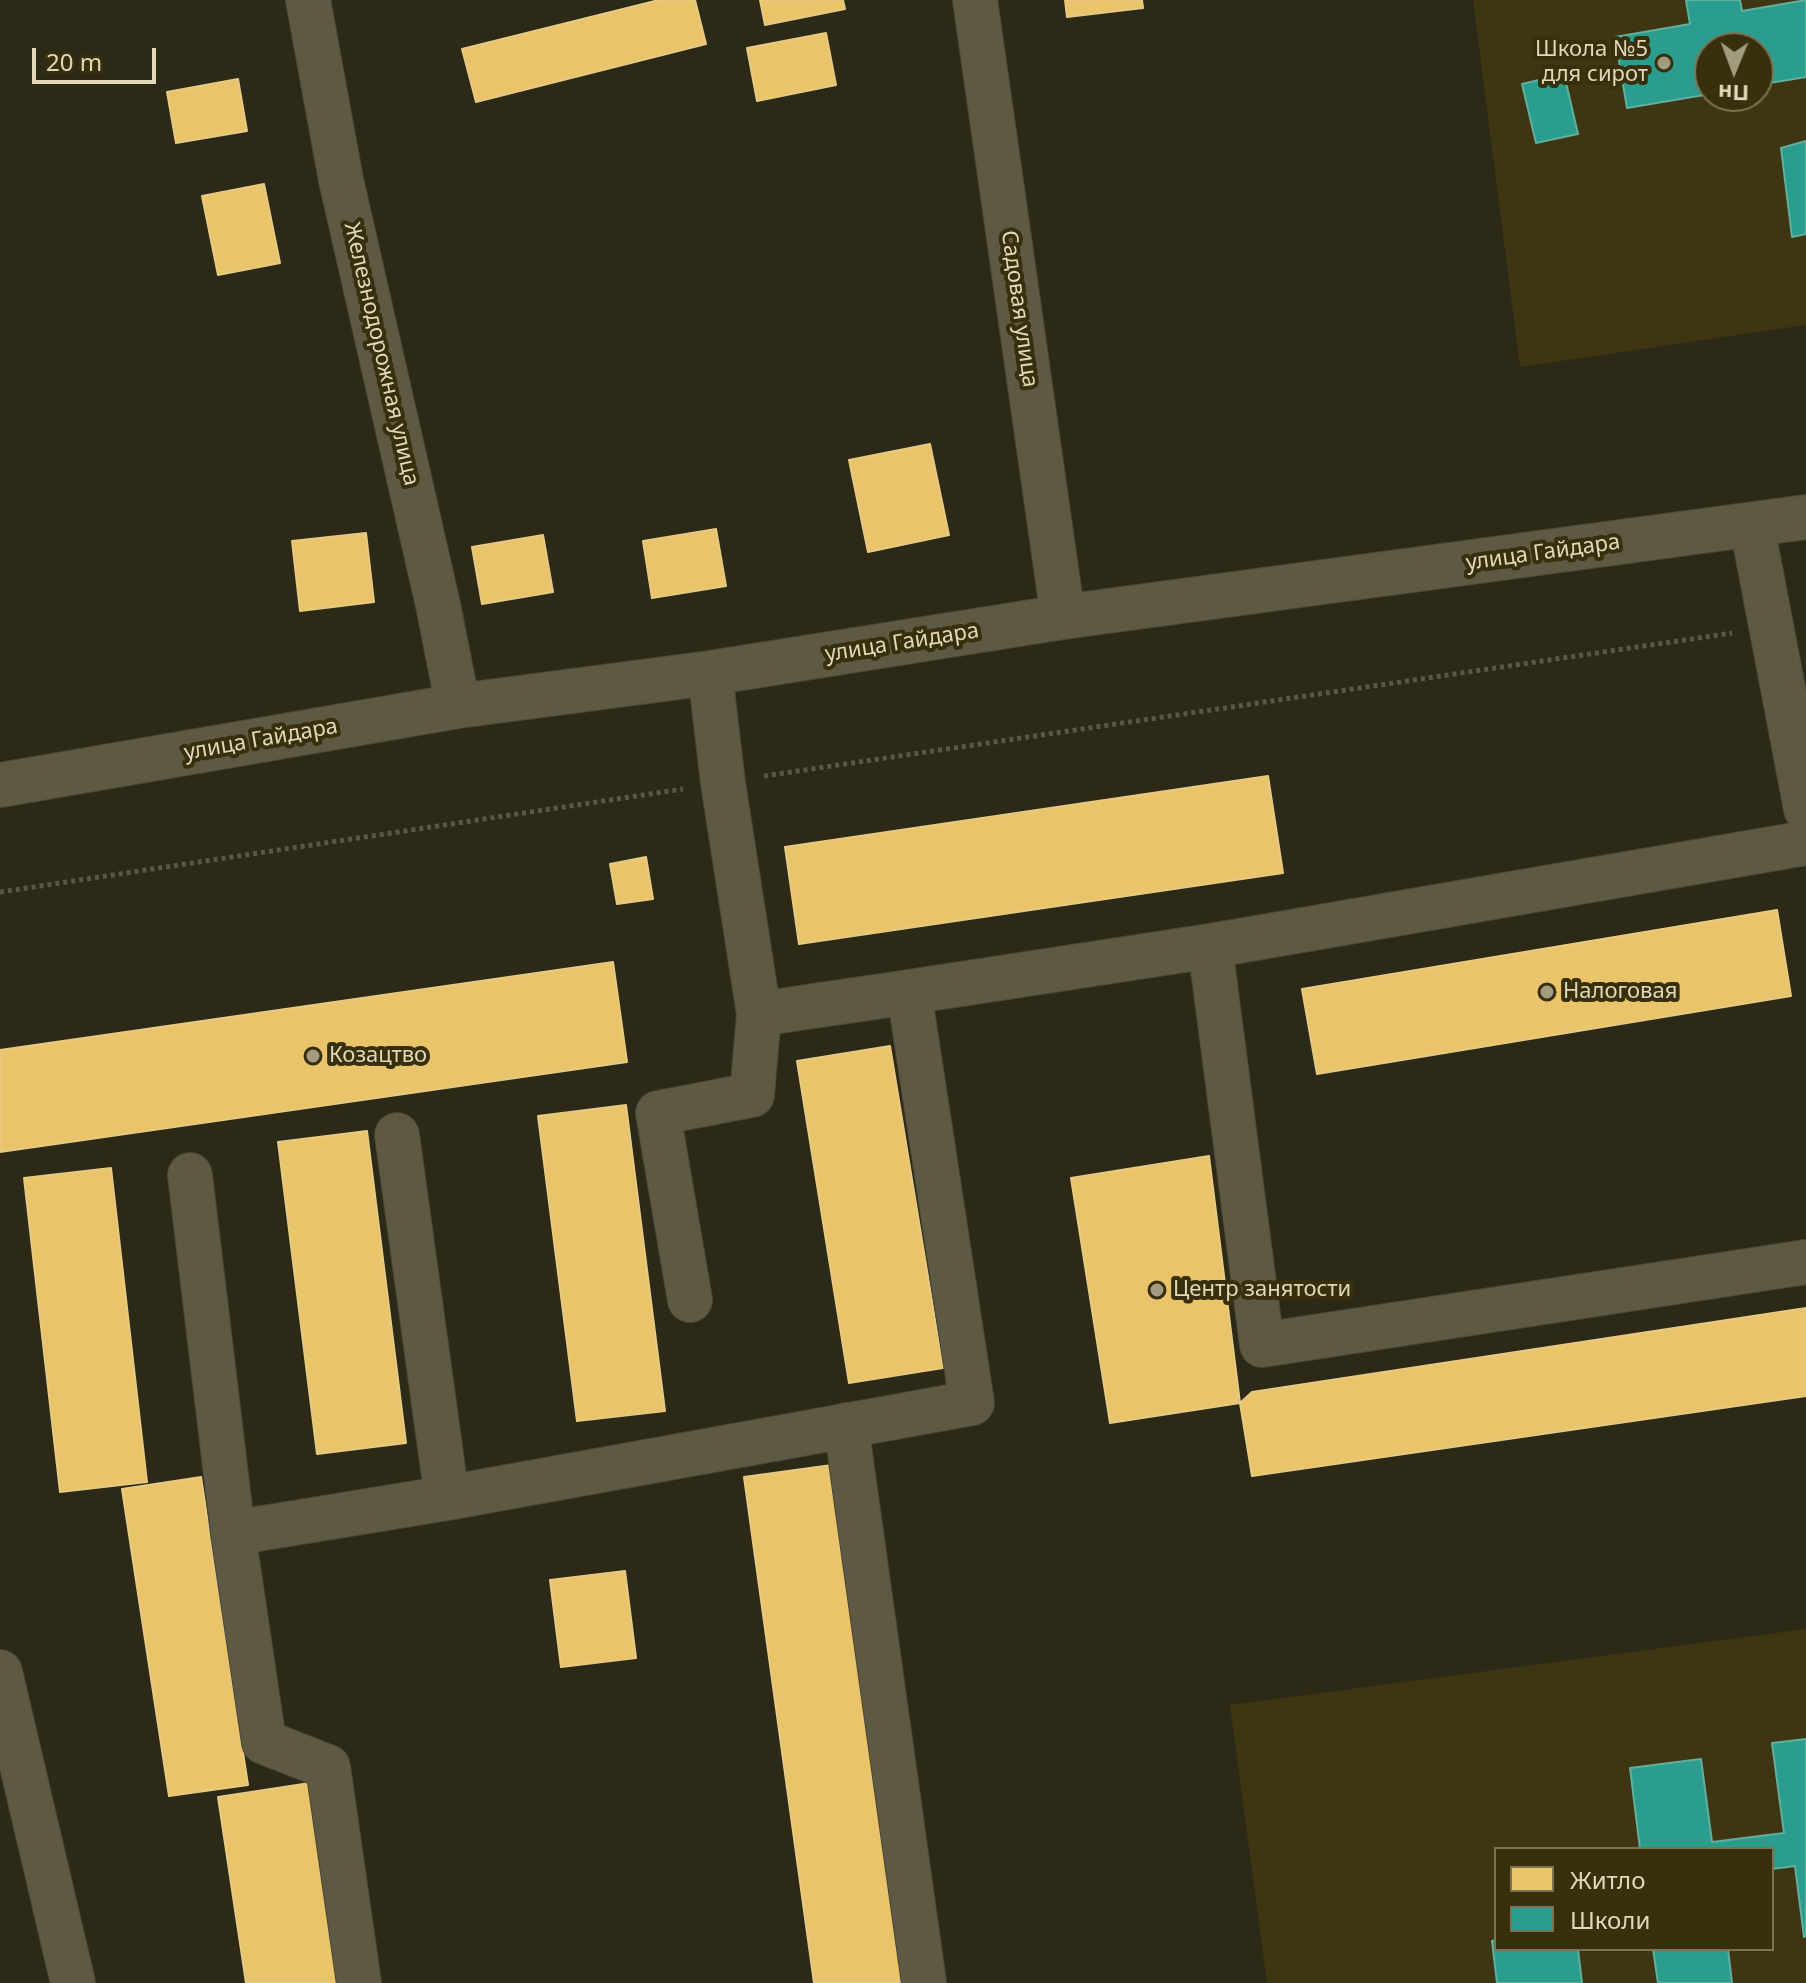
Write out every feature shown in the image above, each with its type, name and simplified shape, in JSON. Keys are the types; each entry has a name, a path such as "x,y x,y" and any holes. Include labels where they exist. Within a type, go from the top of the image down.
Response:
{"street":[{"name":"Железнодорожная улица","path":"308,0 341,180 438,605 458,706"},
{"name":"Садовая улица","path":"975,0 1063,617"},
{"name":"улица Гайдара","path":"0,785 458,706 710,673 1063,617 1806,517"},
{"path":"1752,526 1806,809"},
{"path":"690,1300 658,1113 752,1095 759,1014 723,783 710,673"},
{"path":"759,1014 1210,946 1806,843"},
{"path":"1210,946 1262,1345 1806,1262"},
{"path":"233,1533 447,1498 972,1403 909,992"},
{"path":"397,1135 447,1498"},
{"path":"190,1175 233,1533 264,1742 328,1767 359,1983"},
{"path":"846,1425 924,1983"},
{"path":"0,1672 73,1983"}],"path":[{"path":"0,892 1771,627"}],"shaded area":[{"path":"1473,0 1806,0 1806,325 1520,367"},
{"path":"1806,1629 1806,1983 1267,1983 1230,1705"}],"building: Житло":[{"path":"659,0 695,0 706,44 476,102 462,49"},
{"path":"760,0 843,0 845,9 765,25"},
{"path":"1065,0 1142,0 1143,8 1067,17"},
{"path":"826,33 836,85 757,101 747,48"},
{"path":"238,79 247,131 176,143 167,92"},
{"path":"264,184 280,263 218,275 202,196"},
{"path":"930,444 949,535 868,552 849,460"},
{"path":"716,529 726,586 652,598 643,541"},
{"path":"366,533 374,602 300,611 292,541"},
{"path":"543,535 553,592 482,604 472,547"},
{"path":"1268,776 1283,873 799,944 785,847"},
{"path":"646,857 653,899 617,904 610,864"},
{"name":"Налоговая","path":"1777,910 1791,996 1317,1074 1302,989"},
{"name":"Козацтво","path":"613,962 627,1062 0,1152 0,1050"},
{"path":"890,1046 943,1368 849,1383 797,1061"},
{"path":"626,1105 665,1411 577,1421 538,1116"},
{"path":"367,1131 406,1443 317,1454 278,1142"},
{"name":"Центр занятости","path":"1209,1156 1240,1403 1110,1423 1071,1178"},
{"path":"111,1168 147,1482 60,1492 24,1178"},
{"path":"1806,1308 1806,1396 1252,1476 1240,1403 1252,1392"},
{"path":"832,1465 905,1983 814,1983 744,1477"},
{"path":"201,1477 248,1785 169,1796 122,1489"},
{"path":"625,1571 636,1658 561,1667 550,1580"},
{"path":"310,1783 339,1983 246,1983 218,1797"}],"building: Школи":[{"name":"Школа №5 для сирот","path":"1686,0 1740,0 1742,11 1806,0 1806,77 1774,82 1774,32 1694,32 1694,97 1627,108 1615,37 1690,24"},
{"path":"1564,74 1578,134 1536,143 1522,84"},
{"path":"1806,141 1806,234 1792,237 1781,148"},
{"path":"1806,1739 1804,1937 1795,1866 1774,1869 1774,1847 1640,1847 1630,1768 1701,1759 1712,1842 1784,1833 1772,1743"},
{"path":"1492,1941 1494,1951 1578,1951 1582,1983 1497,1983"},
{"path":"1653,1951 1728,1951 1732,1983 1658,1983"}],"place":[{"name":"Школа №5 для сирот","path":"1664,63"},
{"name":"Налоговая","path":"1547,992"},
{"name":"Козацтво","path":"313,1056"},
{"name":"Центр занятости","path":"1157,1290"}]}
